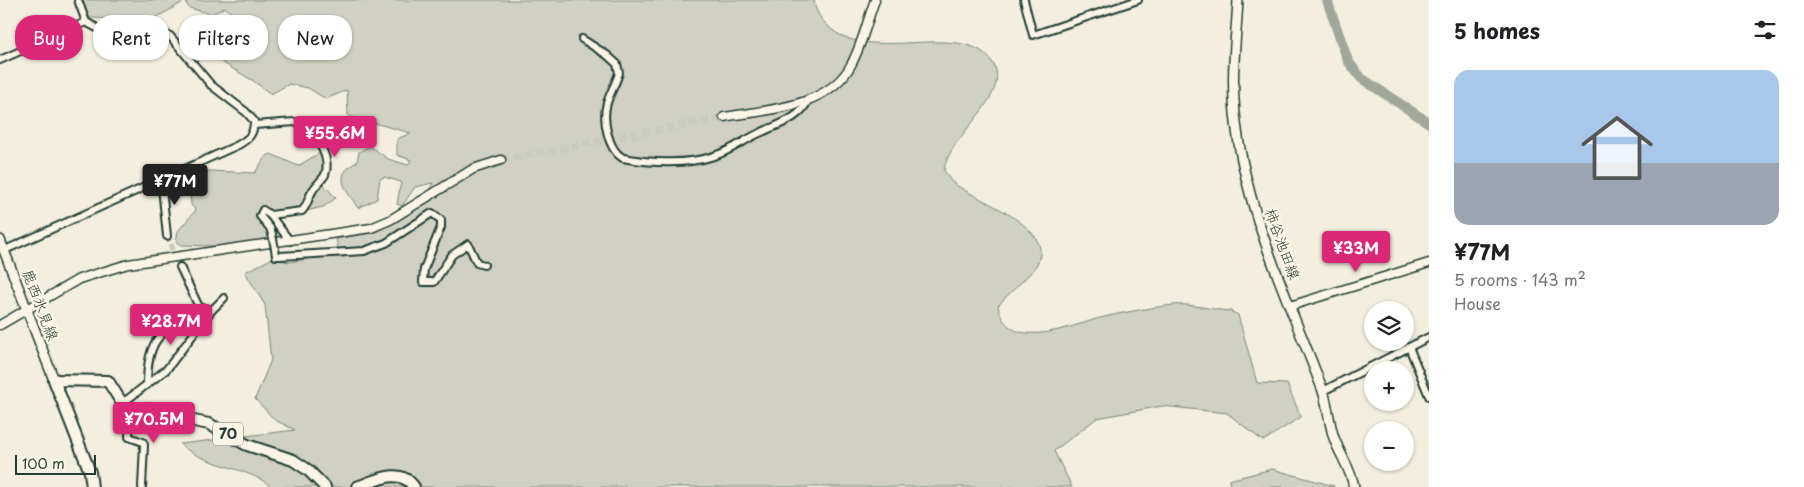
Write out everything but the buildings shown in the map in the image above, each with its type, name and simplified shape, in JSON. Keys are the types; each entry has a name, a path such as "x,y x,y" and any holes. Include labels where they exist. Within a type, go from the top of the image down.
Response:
{"main road":[{"name":"柿谷池田線","path":"1238,0 1234,72 1234,112 1238,142 1255,209 1323,391 1334,437 1352,474 1354,487"},
{"name":"鹿西氷見線","path":"0,240 54,380"},
{"path":"92,487 90,472 54,380 108,381 120,400 127,405"},
{"name":"70","path":"127,405 164,410 184,419 209,424 247,445 293,460 308,470 325,487"},
{"path":"357,487 392,476 402,476 414,487"}],"street":[{"path":"4,250 238,145 249,139 254,125 254,121 246,112 211,85 170,36 160,34 147,38 130,38 106,32 86,22 78,0"},
{"path":"724,117 808,101 822,94 838,81 851,66 875,0"},
{"path":"1024,0 1033,35 1136,0"},
{"path":"0,60 86,22"},
{"path":"582,39 617,64 620,73 607,103 606,110 610,144 617,155 623,158 683,161 715,156 754,135 792,119 800,113 808,101"},
{"path":"254,125 295,122 306,125 323,148 326,167 325,176 313,190 307,206 302,211 270,215"},
{"path":"0,325 79,279 128,264 371,228 390,220 473,169 501,160"},
{"path":"161,178 167,236"},
{"path":"290,241 270,215 263,210 260,216 270,228 276,256 364,251 386,243 432,213 441,220 441,227 428,254 423,282 434,282 452,255 468,244 476,263 484,265"},
{"path":"1290,306 1429,263"},
{"path":"180,267 199,307"},
{"path":"142,487 144,445 142,442 129,437 127,405 167,369 212,310 224,298"},
{"path":"147,385 147,367 153,343 177,322 199,307 212,310"},
{"path":"1414,344 1429,337"},
{"path":"1323,391 1401,351"},
{"path":"1411,351 1429,396"}],"shaded area":[{"path":"81,0 814,0 817,11 828,26 845,37 867,42 940,42 963,44 981,51 994,65 997,78 994,90 987,103 956,143 948,157 944,170 950,180 961,188 1012,216 1027,228 1037,241 1040,255 1033,270 998,306 1004,321 1014,329 1026,333 1041,333 1118,314 1173,305 1230,311 1238,315 1257,383 1287,384 1301,417 1263,441 1227,413 1162,406 1097,418 1054,451 1072,487 272,487 250,474 190,452 180,444 295,430 275,420 255,399 271,360 265,305 245,272 271,259 290,262 311,258 340,257 336,239 376,232 422,205 433,183 415,187 402,206 397,204 401,182 384,177 380,179 377,199 358,208 346,189 343,178 349,167 357,162 359,152 370,146 388,159 408,165 411,160 397,155 397,139 411,133 348,116 347,90 326,99 308,88 289,84 271,94 252,80 218,60 268,60 268,15 233,15 225,7 212,14 189,8 185,1 161,15 93,15 93,18 85,13"},
{"path":"321,152 325,165 324,185 336,198 323,207 280,217 280,210 274,213 261,208 255,214 267,228 270,240 215,246 181,245 176,242 178,231 196,210 191,205 183,175 209,171 255,173 265,157 271,154 298,166"},
{"path":"1272,469 1334,487 1230,487 1229,480"}],"waterway":[{"path":"1327,0 1348,61 1361,78 1429,123"}],"tunnel":[{"path":"501,160 724,117"},
{"path":"167,236 180,267"}]}
